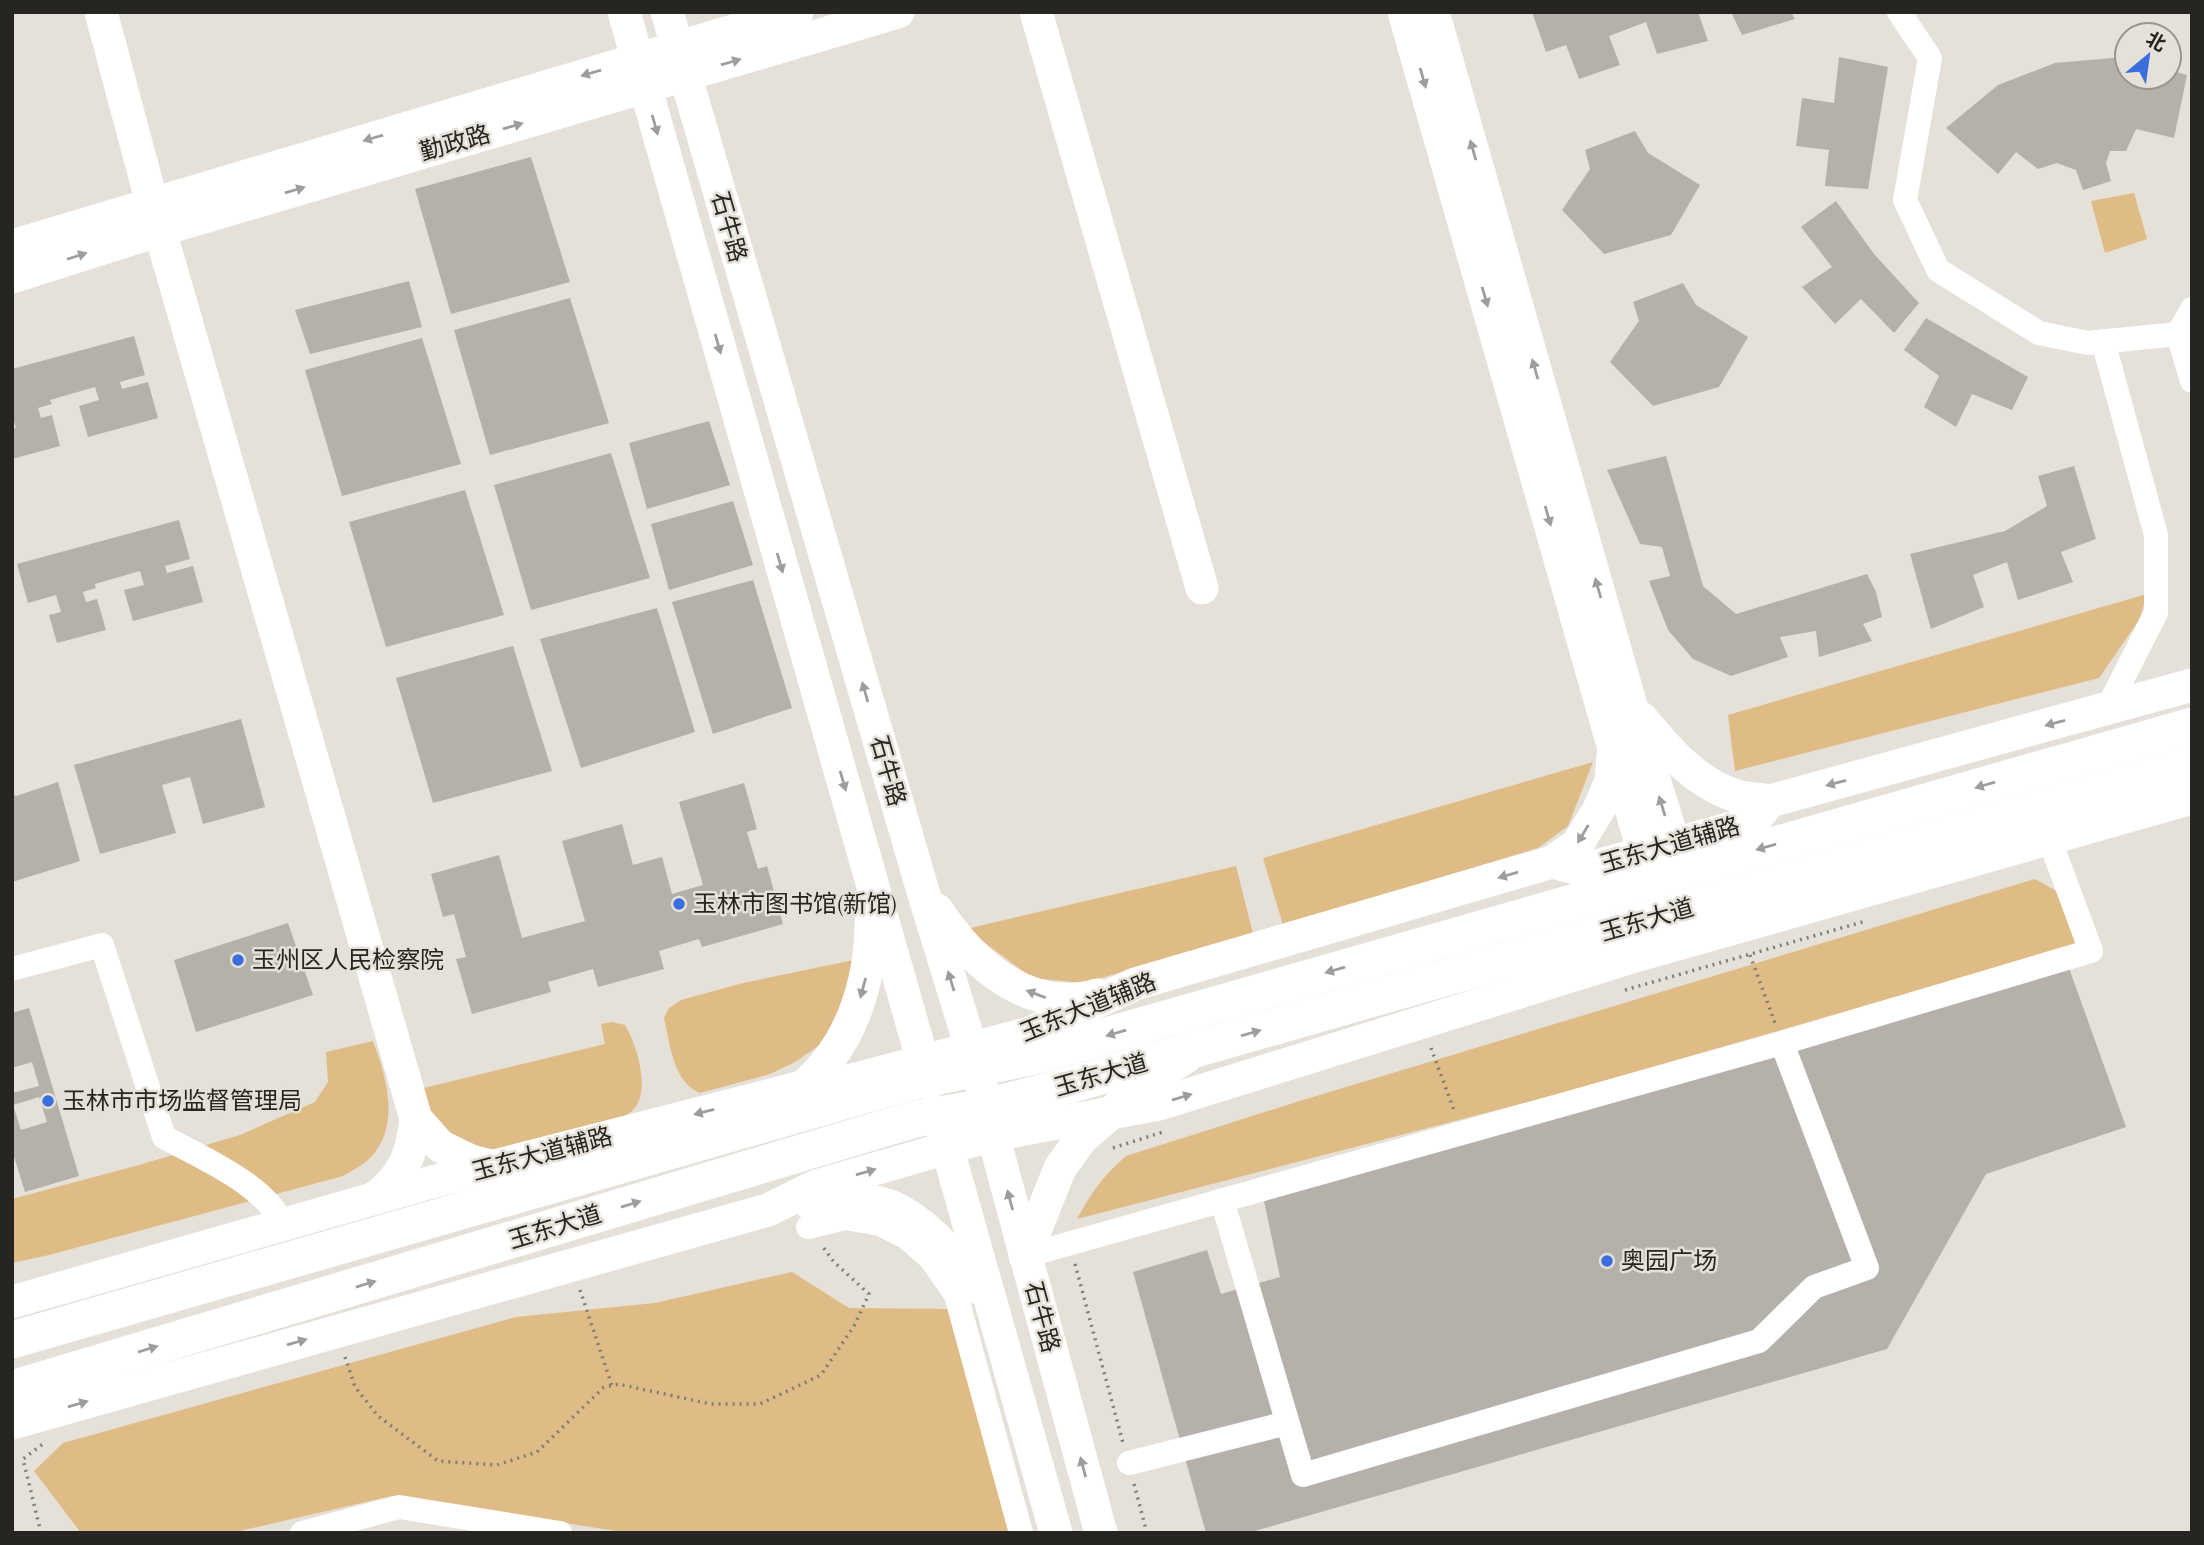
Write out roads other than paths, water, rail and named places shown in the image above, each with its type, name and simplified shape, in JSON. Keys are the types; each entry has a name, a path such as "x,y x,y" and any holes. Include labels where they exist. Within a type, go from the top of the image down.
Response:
{"main road":[{"name":"玉东大道","path":"12,1340 718,1138 926,1070 974,1058 1042,1054 1439,941 1663,862 2192,726"},
{"name":"玉东大道","path":"12,1389 915,1119 943,1132 990,1121 1201,1047 2192,764"},
{"path":"1191,1012 1165,1023 1156,1031 1154,1042 1166,1052 1201,1047"}],"street":[{"path":"101,12 156,216 416,1119 413,1145 401,1172 374,1199"},
{"name":"石牛路","path":"624,12 1056,1533"},
{"name":"石牛路","path":"667,12 974,1058 1101,1533"},
{"name":"勤政路","path":"681,61 797,12"},
{"name":"勤政路","path":"12,246 156,216 681,61 898,12"},
{"path":"1036,12 1202,588"},
{"path":"1404,12 1614,749 1663,862"},
{"path":"1433,12 1632,709 1663,862"},
{"path":"1899,12 1930,58 1905,200 1938,270 2039,333 2088,343 2178,334"},
{"name":"勤政路","path":"12,278 156,216"},
{"path":"2192,309 2178,334 2192,381"},
{"path":"2103,341 2156,536 2156,613 2107,709"},
{"name":"玉东大道辅路","path":"974,1058 1135,984 1552,862 1583,870 1663,862 1753,822 1770,801 2192,685"},
{"path":"1632,709 1675,758 1705,782 1737,796 1770,801"},
{"path":"1552,862 1577,845 1598,809 1611,782 1614,749"},
{"path":"990,1121 1113,1112 1159,1104 1422,1023 1744,941 2049,838 2192,798"},
{"path":"1026,1256 1782,1043 2091,951 2049,838"},
{"path":"718,1138 802,1087 831,1058 859,1005 868,972 871,926 869,871"},
{"path":"922,888 947,925 976,960 996,976 1046,998 1083,999 1304,941 1439,941"},
{"path":"12,969 102,945 164,1137 243,1182 277,1210 295,1233 345,1244"},
{"path":"1222,1200 1303,1475 1759,1341 1814,1287 1867,1268 1782,1043"},
{"path":"1026,1256 1060,1168 1081,1139 1143,1085 1201,1047"},
{"name":"玉东大道辅路","path":"12,1302 241,1237 295,1233 374,1199 802,1087 926,1070"},
{"path":"416,1119 440,1146 473,1162 513,1172 574,1179"},
{"path":"12,1423 768,1210 816,1186 943,1132"},
{"path":"453,1258 538,1257 606,1250 768,1210 826,1200 859,1199 891,1206 914,1221 954,1255 991,1301"},
{"path":"808,1227 845,1218 880,1224 906,1237 931,1259 956,1295 1021,1533"},
{"path":"264,1268 295,1233"},
{"path":"1129,1463 1287,1423"},
{"path":"302,1533 399,1507 560,1533"}],"place":[{"name":"玉林市图书馆(新馆)","path":"679,904"},
{"name":"玉州区人民检察院","path":"238,960"},
{"name":"玉林市市场监督管理局","path":"48,1101"},
{"name":"奥园广场","path":"1607,1261"}]}
